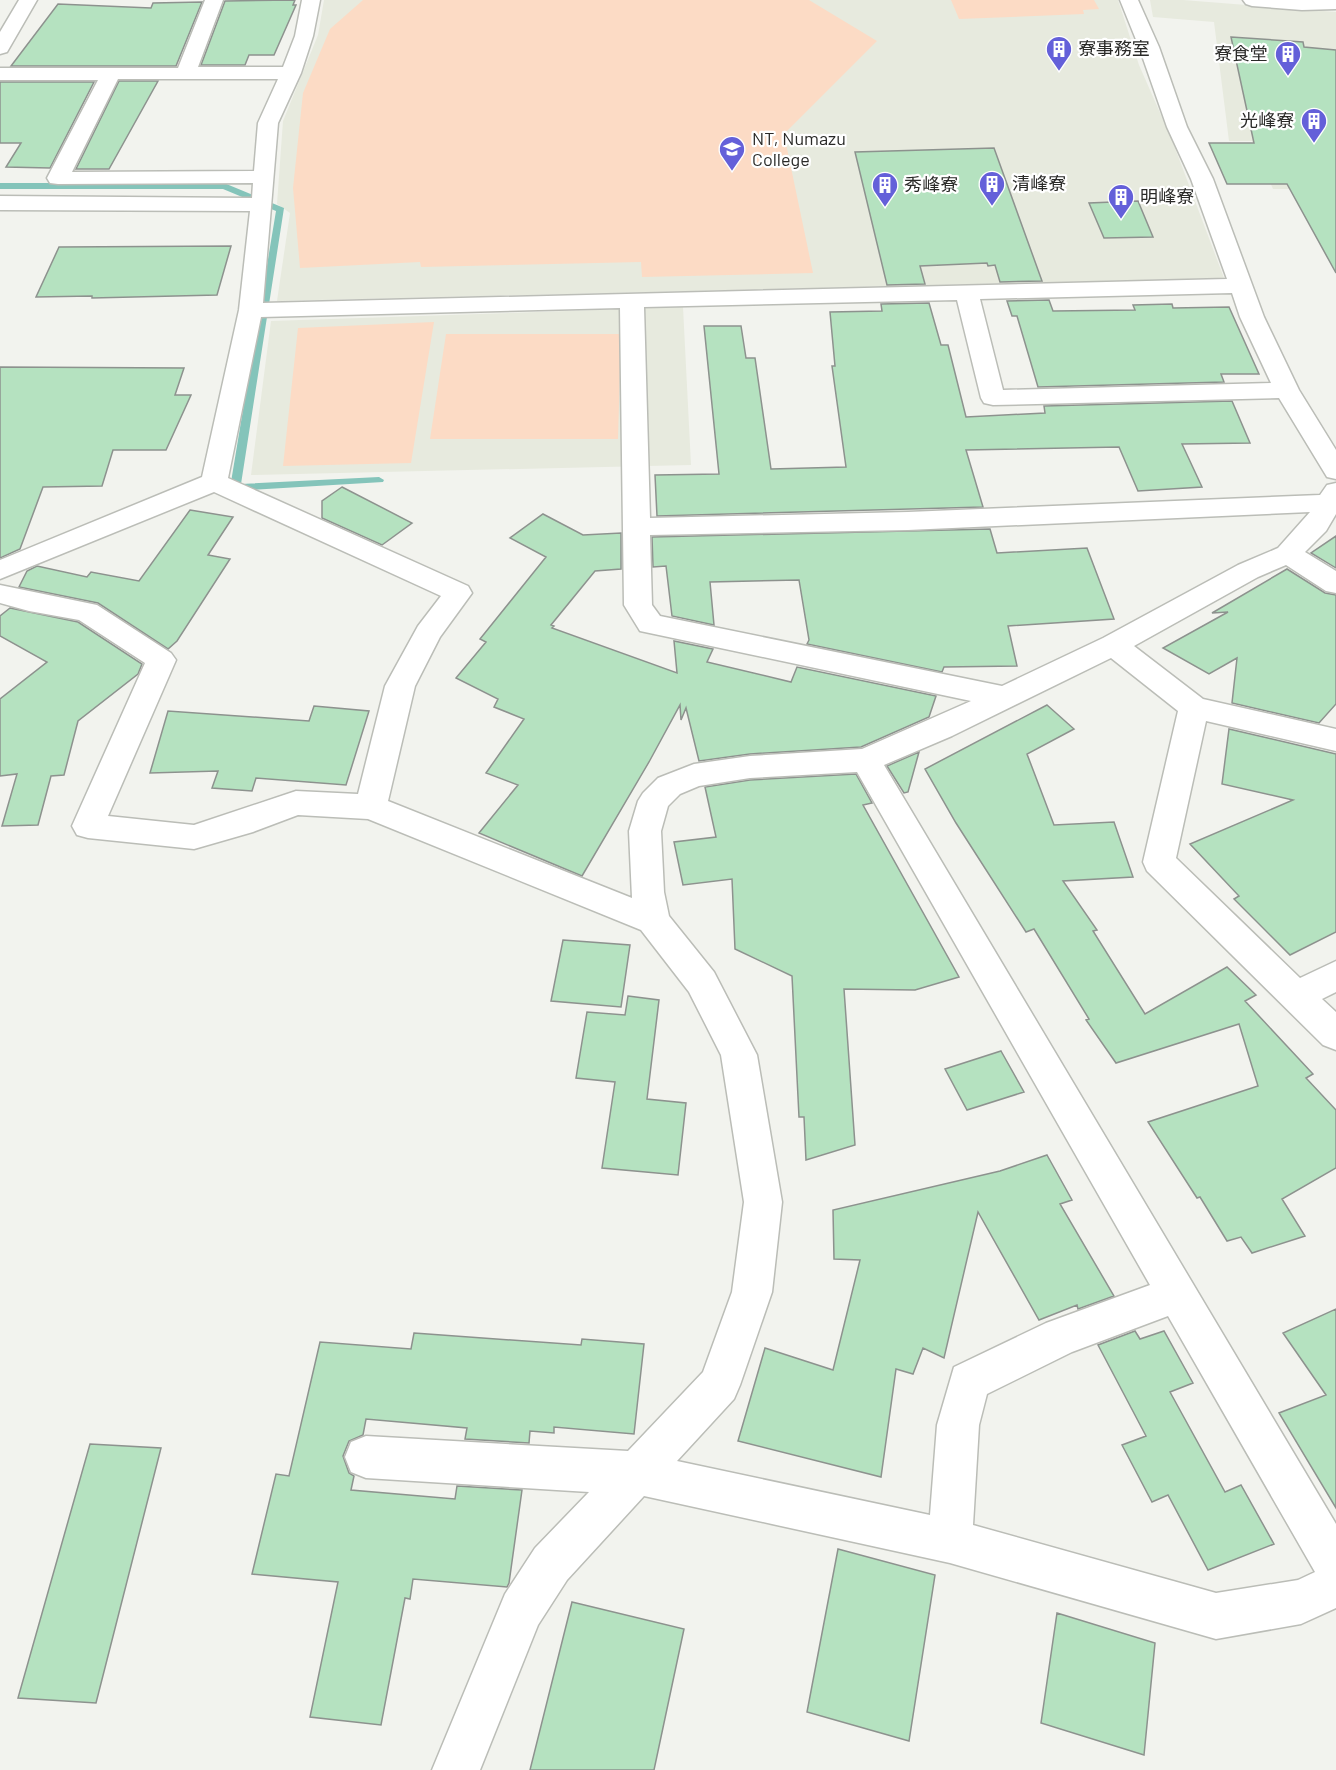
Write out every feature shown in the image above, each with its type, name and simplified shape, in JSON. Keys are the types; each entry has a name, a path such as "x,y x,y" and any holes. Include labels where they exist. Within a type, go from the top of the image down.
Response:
{"street":[{"path":"0,48 28,0"},
{"path":"186,73 214,0"},
{"path":"214,482 251,310 268,123 291,73 311,0"},
{"path":"1129,0 1149,47 1177,127 1202,179 1252,317 1334,488"},
{"path":"1255,0 1302,4 1336,3"},
{"path":"111,73 58,178 264,177"},
{"path":"0,74 291,73"},
{"path":"0,203 262,205"},
{"path":"251,310 1242,286"},
{"path":"967,294 993,398 1287,390"},
{"path":"632,301 638,605 650,624 1004,697"},
{"path":"0,570 214,482 458,593 428,633 400,686 371,807"},
{"path":"636,527 908,520 1334,488"},
{"path":"456,1770 521,1610 551,1564 718,1384 752,1292 763,1202 739,1055 702,982 653,921 647,892 645,831 654,801 669,786 694,775 750,767 866,760 942,728 1113,645 1248,571 1288,554 1316,525 1334,488"},
{"path":"1288,554 1336,584"},
{"path":"0,594 29,602 87,612 161,660 88,826 194,837 242,824 296,803 371,807 653,921"},
{"path":"1113,645 1194,708 1336,740"},
{"path":"1194,708 1159,862 1336,1035"},
{"path":"866,760 1336,1566"},
{"path":"1297,996 1336,975"},
{"path":"950,1540 958,1425 969,1381 1060,1337 1177,1294"},
{"path":"366,1457 634,1473 950,1540 1216,1616 1301,1602 1336,1585"}],"shaded area":[{"name":"NT, Numazu College","path":"324,0 1118,0 1139,65 1172,140 1224,278 277,301 290,213 277,204 283,121 318,35"},
{"path":"363,0 809,0 877,41 784,134 813,273 642,277 641,262 421,267 420,262 300,268 293,188 303,93 330,29"},
{"path":"951,0 1094,0 1099,9 1083,10 1084,14 959,19"},
{"path":"1150,0 1183,0 1336,12 1336,189 1273,189 1252,141 1229,141 1214,22 1153,17"},
{"path":"683,307 691,465 251,475 271,321"},
{"path":"434,322 411,463 283,466 298,328"},
{"path":"446,334 621,334 618,439 430,439"}],"building":[{"path":"295,0 293,5 296,5 274,55 249,55 245,65 201,65 225,1"},
{"path":"202,2 176,66 11,66 58,4 151,8 153,3"},
{"path":"1231,37 1303,42 1304,47 1336,50 1336,273 1287,184 1227,184 1209,143 1254,143"},
{"path":"119,81 158,81 109,169 76,169"},
{"path":"0,82 94,82 50,168 6,167 21,143 0,143"},
{"path":"994,148 1042,281 1000,282 995,265 988,266 987,263 920,266 925,284 887,285 855,152"},
{"path":"1138,201 1153,237 1104,238 1089,203"},
{"path":"231,246 217,295 36,297 59,247"},
{"path":"1049,300 1053,311 1135,310 1133,305 1172,304 1173,308 1229,307 1259,374 1221,374 1224,382 1038,387 1017,316 1012,316 1007,301"},
{"path":"929,303 941,345 948,345 966,417 1045,413 1044,406 1232,401 1250,443 1182,444 1202,487 1138,491 1119,447 966,450 983,507 657,516 655,475 719,474 704,326 741,326 746,358 755,358 771,469 846,467 832,366 835,366 830,312 882,311 881,304"},
{"path":"0,367 184,368 175,395 191,395 166,450 113,450 102,486 43,487 20,549 0,558"},
{"path":"342,487 412,523 382,545 322,518 322,501"},
{"path":"190,510 233,517 208,555 230,559 177,641 168,649 98,603 19,587 27,571 37,566 87,577 91,572 139,581"},
{"path":"543,514 583,535 621,533 621,569 595,571 551,625 554,626 552,628 677,673 674,641 713,649 707,662 791,682 797,667 936,696 929,717 861,747 750,754 699,761 686,708 681,720 680,705 582,876 479,833 518,785 486,773 524,719 494,707 498,699 456,678 486,642 480,639 546,557 510,538"},
{"path":"990,529 997,553 1087,548 1114,619 1008,626 1017,666 944,667 942,672 807,644 809,640 799,580 710,582 714,625 672,616 666,566 653,567 652,537"},
{"path":"1336,536 1336,568 1311,553"},
{"path":"1287,569 1325,593 1336,595 1336,704 1319,723 1232,703 1237,658 1209,674 1163,648 1228,612 1212,613"},
{"path":"10,608 78,622 142,664 138,674 78,721 64,775 51,776 38,825 2,826 17,774 0,776 0,699 47,662 0,636 0,616"},
{"path":"1047,705 1074,729 1027,754 1054,825 1114,822 1133,877 1063,881 1097,930 1093,931 1145,1014 1227,967 1256,995 1245,1001 1313,1074 1306,1078 1336,1110 1336,1168 1282,1199 1305,1236 1252,1253 1241,1237 1227,1241 1200,1197 1197,1198 1148,1122 1258,1086 1239,1024 1116,1063 1086,1020 1089,1019 1034,929 1026,932 956,823 925,769"},
{"path":"314,706 369,711 346,785 256,778 252,791 212,788 218,771 150,773 168,711 309,721"},
{"path":"1229,729 1336,754 1336,932 1290,955 1234,899 1239,896 1190,844 1293,800 1222,784"},
{"path":"919,752 908,792 904,793 887,766"},
{"path":"856,774 872,803 863,805 959,977 915,990 844,989 855,1145 806,1160 804,1117 799,1117 792,976 735,949 732,879 683,885 674,842 716,837 705,787 750,780"},
{"path":"563,940 630,945 621,1007 551,1001"},
{"path":"628,996 659,1000 647,1099 686,1103 678,1175 602,1168 615,1082 576,1078 587,1012 625,1015"},
{"path":"1001,1051 1024,1092 967,1110 945,1069"},
{"path":"1047,1155 1072,1200 1060,1204 1114,1296 1078,1309 1077,1305 1039,1320 978,1212 944,1358 923,1348 913,1374 896,1369 881,1477 738,1441 765,1348 833,1370 860,1260 834,1259 833,1210 1000,1171"},
{"path":"1336,1309 1336,1508 1279,1413 1326,1395 1283,1333"},
{"path":"1135,1331 1140,1339 1164,1331 1193,1383 1170,1392 1225,1492 1241,1485 1274,1544 1208,1570 1168,1495 1152,1502 1122,1445 1146,1436 1098,1345"},
{"path":"414,1333 581,1345 582,1339 644,1344 634,1434 554,1427 554,1433 530,1431 529,1443 465,1439 467,1428 366,1419 363,1435 349,1441 343,1456 349,1473 354,1476 351,1490 455,1499 457,1486 522,1490 509,1583 507,1587 413,1579 410,1599 405,1598 381,1725 310,1717 338,1582 252,1574 276,1474 289,1476 320,1342 411,1349"},
{"path":"90,1444 161,1448 96,1703 18,1698"},
{"path":"838,1549 935,1575 909,1741 807,1712"},
{"path":"572,1602 684,1629 654,1770 530,1770"},
{"path":"1057,1613 1155,1643 1144,1755 1041,1723"}],"waterway":[{"path":"0,186 224,186 281,210 235,488 379,480"}],"place":[{"name":"寮事務室","path":"1059,72"},
{"name":"寮食堂","path":"1288,77"},
{"name":"光峰寮","path":"1314,144"},
{"name":"NT, Numazu College","path":"732,172"},
{"name":"清峰寮","path":"992,207"},
{"name":"秀峰寮","path":"885,208"},
{"name":"明峰寮","path":"1121,220"}]}
